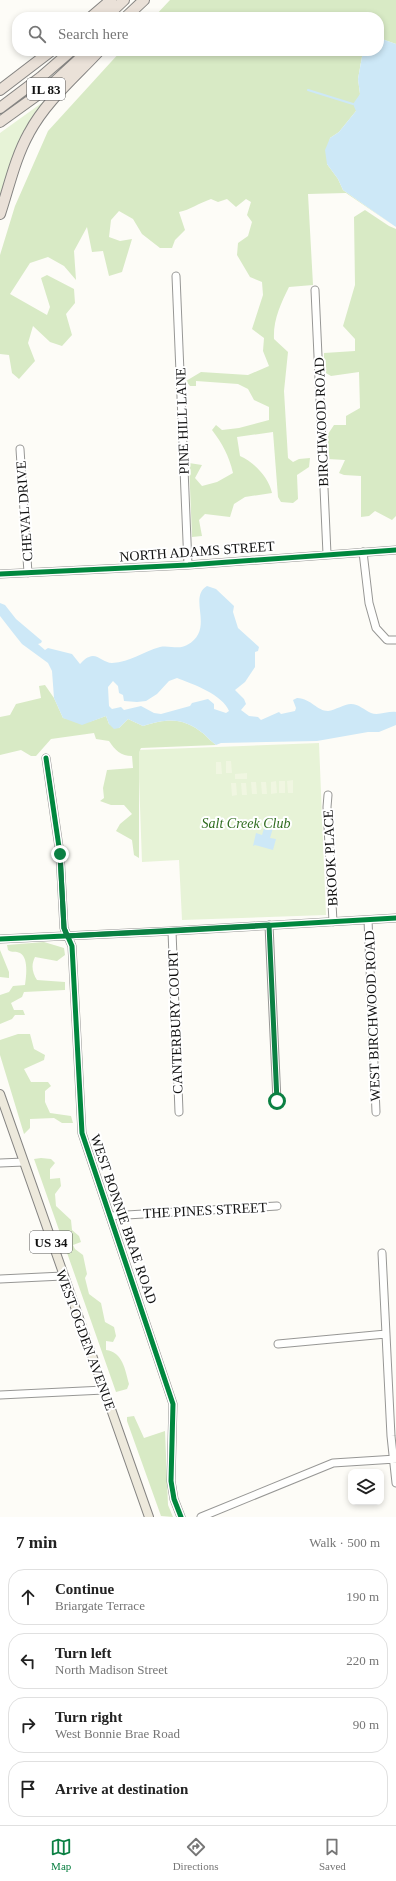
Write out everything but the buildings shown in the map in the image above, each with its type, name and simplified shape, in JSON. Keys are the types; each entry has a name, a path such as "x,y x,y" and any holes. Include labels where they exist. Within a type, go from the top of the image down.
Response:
{"highway":[{"path":"97,12 111,0"},
{"path":"111,12 124,0"},
{"path":"131,12 142,2"},
{"path":"133,12 142,2"},
{"path":"0,90 44,56"},
{"name":"IL 83","path":"0,108 65,56"},
{"name":"IL 83","path":"0,122 50,86 83,56"},
{"path":"0,214 21,148 30,132 44,111 95,56"}],"main road":[{"name":"WEST OGDEN AVENUE","path":"0,1094 149,1517"}],"street":[{"name":"PINE HILL LANE","path":"176,276 188,565"},
{"name":"BIRCHWOOD ROAD","path":"315,290 327,554"},
{"name":"CHEVAL DRIVE","path":"20,449 28,573"},
{"name":"NORTH ADAMS STREET","path":"0,574 188,565 396,550"},
{"path":"363,552 369,603 376,628 387,640 396,640"},
{"name":"WEST BONNIE BRAE ROAD","path":"46,758 50,797 59,847 64,928 72,946 81,1127 173,1404 171,1482 174,1500 181,1517"},
{"name":"BROOK PLACE","path":"328,795 327,808 333,922"},
{"path":"0,939 396,918"},
{"name":"WEST BIRCHWOOD ROAD","path":"368,920 376,1112"},
{"path":"269,925 277,1101"},
{"name":"CANTERBURY COURT","path":"172,931 179,1112"},
{"path":"0,1163 24,1162"},
{"name":"THE PINES STREET","path":"110,1216 277,1206"},
{"path":"382,1253 396,1483"},
{"path":"0,1279 63,1276"},
{"path":"278,1344 386,1334"},
{"path":"0,1395 104,1390"},
{"path":"201,1517 333,1463 395,1459"}],"green space":[{"path":"170,0 396,0 396,44 384,40 384,12 159,12"},
{"path":"116,56 362,56 358,79 360,94 356,111 339,132 330,138 327,164 338,179 343,190 396,227 346,193 308,194 313,285 289,287 280,305 274,332 274,339 288,352 284,391 288,458 293,462 299,459 310,458 309,467 297,475 298,499 293,503 281,502 278,497 273,432 237,437 240,456 260,471 268,482 272,493 245,497 234,504 230,517 205,514 199,520 202,536 192,537 189,463 202,465 195,478 202,486 217,482 233,473 225,450 212,430 216,425 222,430 239,428 269,420 269,407 254,400 248,389 238,384 196,381 196,386 190,386 186,381 201,372 248,375 269,366 263,351 264,338 252,329 263,295 262,282 250,277 237,255 238,243 248,236 252,222 247,215 251,202 246,199 236,207 227,199 218,202 211,199 179,212 185,230 175,240 172,248 160,248 142,234 133,219 119,211 111,220 109,237 120,241 132,239 122,272 109,276 103,251 92,252 87,227 74,251 76,280 64,266 48,257 30,263 10,294 47,315 50,307 41,278 47,275 74,289 75,303 66,314 72,335 62,346 50,342 33,326 28,343 35,361 19,379 12,373 9,355 0,354 0,255 15,206 48,131"},
{"path":"50,97 27,126 18,142 0,198 0,133"},
{"path":"365,210 396,229 396,516 392,520 375,511 369,516 361,517 361,476 344,475 339,473 345,460 328,459 328,434 334,425 346,425 346,416 360,408 359,372 331,376 324,372 324,353 355,351 355,339 343,326 355,285 354,217"},
{"path":"45,685 54,698 63,718 89,722 106,716 109,724 119,728 128,719 143,726 160,721 182,722 196,728 216,745 141,748 139,752 139,858 134,855 132,840 116,831 120,824 132,814 124,805 111,805 100,801 104,798 103,788 107,770 133,768 132,756 119,752 109,741 96,739 94,733 51,739 36,756 31,756 21,750 0,755 0,717 10,715 16,704 41,698 39,686"},
{"name":"Salt Creek Club","path":"319,743 326,915 182,920 179,860 142,862 138,750"},
{"path":"226,761 231,761 232,773 226,773"},
{"path":"216,762 221,762 222,774 216,774"},
{"path":"247,773 247,779 235,779 235,774"},
{"path":"293,780 293,793 288,793 287,781"},
{"path":"276,781 277,793 271,794 271,782"},
{"path":"279,781 285,781 285,793 279,793"},
{"path":"251,782 256,782 257,794 252,794"},
{"path":"261,782 266,782 267,794 262,794"},
{"path":"231,783 236,783 237,795 232,796"},
{"path":"241,783 246,783 247,795 242,795"},
{"path":"44,942 64,948 65,955 57,961 35,957 33,966 34,974 37,980 65,982 65,990 24,992 22,997 11,1003 14,1010 23,1010 25,1015 15,1015 12,1019 0,1024 0,995 9,992 13,986 25,985 26,977 26,963 23,955 18,952 8,950 7,945"},
{"path":"0,950 9,972 9,978 0,977"},
{"path":"18,1034 30,1034 34,1049 45,1055 44,1060 24,1069 31,1082 48,1082 51,1086 45,1091 45,1102 50,1113 71,1116 73,1123 62,1123 54,1118 30,1119 30,1128 24,1134 0,1055 0,1040"},
{"path":"34,1159 51,1159 55,1163 50,1169 50,1179 60,1178 61,1186 55,1194 56,1206 71,1220 72,1230 79,1236 81,1242 73,1245 75,1249 83,1255 87,1274 85,1278 89,1294 101,1303 105,1322 114,1327 116,1336 113,1342 106,1341 106,1350 112,1351 120,1358 129,1384 127,1389 116,1392"},
{"path":"134,1416 144,1438 165,1431 168,1505 173,1517 161,1516 127,1421 127,1417"}],"water":[{"path":"384,40 396,44 396,227 343,190 338,179 327,164 325,150 330,138 339,132 356,111 353,104 360,94 358,79 362,56 384,56"},
{"path":"207,586 216,589 234,606 233,612 238,628 259,647 258,651 255,652 255,667 245,682 235,690 244,699 246,704 241,710 249,716 258,717 261,720 279,712 281,714 295,711 296,708 293,700 297,698 307,700 321,709 328,711 351,704 357,705 374,714 396,712 396,725 379,732 368,732 317,741 221,743 216,745 196,728 182,722 160,721 143,726 128,719 119,728 114,729 109,724 106,716 82,725 63,718 54,698 52,671 48,663 22,644 0,616 0,603 5,605 16,619 42,641 38,644 45,650 48,648 72,654 80,664 86,658 92,656 112,663 131,659 160,647 177,647 187,645 200,631 200,598 202,591","holes":["177,678 214,695 226,705 229,711 226,713 214,709 214,704 208,699 161,714 154,713 141,706 124,710 121,707 112,709 109,706 108,687 113,681 118,686 119,693 123,695 124,701 137,702 146,701 157,694 169,681"]},
{"path":"265,825 273,828 270,838 276,839 273,850 255,845 253,846 256,833 262,835"}],"waterway":[{"path":"308,90 353,104"}],"cycle path":[{"path":"0,574 188,565 396,550"},
{"path":"46,758 60,854 64,928 72,946 82,1133 173,1404 171,1481 174,1499 181,1517"},
{"path":"0,939 396,918"}],"route":[{"path":"60,854 64,928 67,936 269,925 277,1101"}]}
